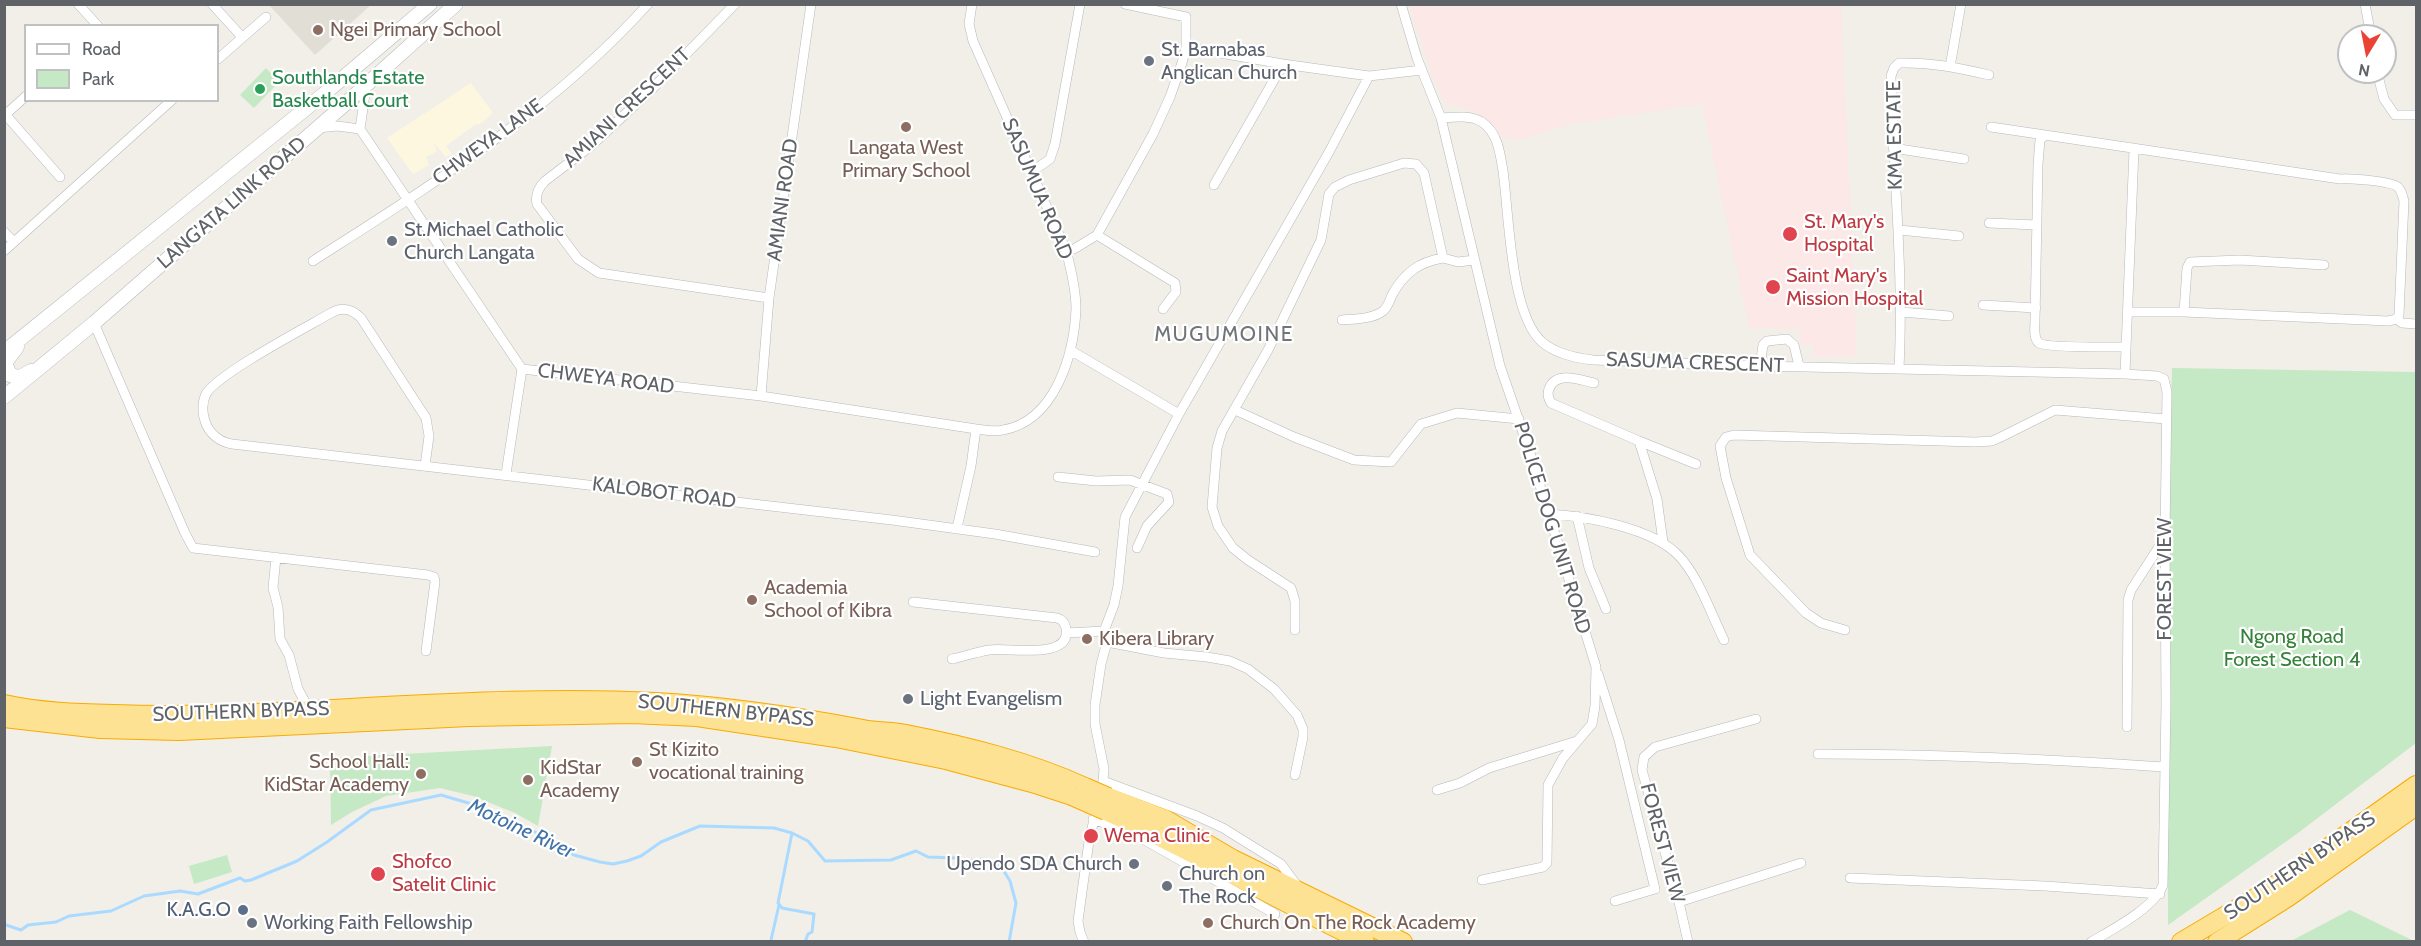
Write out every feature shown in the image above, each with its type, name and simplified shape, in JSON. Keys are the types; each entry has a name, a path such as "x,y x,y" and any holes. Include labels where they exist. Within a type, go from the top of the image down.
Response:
{"highway":[{"name":"SOUTHERN BYPASS","path":"4,704 66,712 154,716 254,714 537,700 694,705 766,713 830,722 865,730 903,734 1009,759 1060,776 1078,791"},
{"name":"SOUTHERN BYPASS","path":"4,718 100,729 179,731 469,717 632,714 697,717 836,738 946,760 1032,783 1078,791 1103,802 1278,899 1365,942"},
{"name":"SOUTHERN BYPASS","path":"2181,942 2270,889 2416,785"},
{"name":"SOUTHERN BYPASS","path":"1103,802 1165,819 1233,860 1403,942"},
{"name":"SOUTHERN BYPASS","path":"2217,942 2287,898 2416,806"}],"main road":[{"name":"LANG'ATA LINK ROAD","path":"4,352 430,4"},
{"name":"LANG'ATA LINK ROAD","path":"4,397 94,323 366,86 456,4"},
{"path":"37,326 5,363 10,375 20,377 44,365"}],"street":[{"path":"78,4 96,24"},
{"path":"212,4 242,37"},
{"name":"CHWEYA LANE","path":"313,261 482,149 590,62 648,4"},
{"name":"AMIANI CRESCENT","path":"735,4 653,88 591,146 545,181 539,188 536,199 537,204 578,259 599,273 769,298"},
{"name":"AMIANI ROAD","path":"761,396 769,298 811,4"},
{"name":"SASUMUA ROAD","path":"972,4 969,24 973,41 1033,171 1066,250 1076,309 1070,350 1051,399 1031,419 1004,430 976,429"},
{"path":"1033,171 1050,159 1055,144 1080,4"},
{"path":"1125,4 1186,17"},
{"path":"1066,250 1074,249 1097,236 1170,97 1186,46 1185,4"},
{"path":"1401,4 1422,70 1442,118"},
{"path":"1950,67 1961,4"},
{"path":"2366,4 2369,24"},
{"path":"219,58 266,17"},
{"path":"1186,46 1283,64 1369,76 1422,70"},
{"name":"KMA ESTATE","path":"1899,368 1902,312 1893,148 1892,76 1894,68 1899,63 1950,67 1989,75"},
{"path":"1214,185 1283,64"},
{"path":"1084,942 1078,921 1103,802 1104,769 1095,724 1095,705 1107,642 1104,631 1114,605 1118,586 1121,537 1125,517 1179,414 1329,152 1369,76"},
{"path":"2380,84 2384,99 2395,115 2416,115"},
{"path":"316,129 337,126 360,129 366,86"},
{"path":"24,98 5,114 60,177"},
{"path":"4,251 169,102"},
{"name":"SASUMA CRESCENT","path":"1442,118 1466,117 1481,122 1494,135 1500,153 1514,266 1523,312 1529,326 1542,342 1559,352 1577,358 1760,366 2125,374 2161,377 2165,381 2167,392"},
{"name":"POLICE DOG UNIT ROAD","path":"1442,118 1500,366 1596,667 1594,717 1588,729 1563,758 1548,785 1547,863 1544,867 1482,880"},
{"path":"1991,127 2397,187 2404,201 2401,289 2397,319"},
{"name":"CHWEYA ROAD","path":"360,129 522,369 761,396 976,429"},
{"path":"2045,135 2039,145 2035,335 2040,344 2125,347"},
{"path":"1893,148 1964,159"},
{"path":"2125,374 2134,149"},
{"path":"1295,630 1295,601 1291,588 1233,548 1218,526 1212,507 1217,448 1222,431 1268,351 1321,240 1329,194 1335,187 1349,180 1404,163 1416,164 1424,173 1443,258"},
{"path":"1989,223 2037,225"},
{"path":"1899,230 1959,236"},
{"path":"4,232 14,242"},
{"path":"1097,236 1175,283 1176,292 1163,309"},
{"path":"1341,320 1373,315 1384,310 1406,275 1416,266 1429,260 1443,258 1458,262 1474,260"},
{"path":"2184,312 2187,268 2190,262 2228,260 2324,264"},
{"path":"1983,305 2036,308"},
{"name":"KALOBOT ROAD","path":"425,466 429,436 426,418 355,312 344,309 336,310 321,318 223,378 205,395 202,410 206,424 218,439 232,444 957,528 1095,552"},
{"path":"1902,312 1949,316"},
{"path":"2127,312 2184,312 2388,321 2397,319"},
{"path":"2397,319 2402,323 2416,324"},
{"path":"94,323 185,533 194,548 428,574 434,577 426,651"},
{"path":"1760,366 1763,345 1767,341 1787,339 1794,345 1799,366"},
{"path":"1070,350 1179,414"},
{"path":"506,474 522,369"},
{"path":"1594,383 1563,377 1555,380 1550,386 1549,399 1551,403 1696,464"},
{"name":"FOREST VIEW","path":"2160,894 2164,869 2167,392"},
{"path":"1235,410 1294,437 1354,460 1391,462 1421,424 1457,413 1519,420"},
{"path":"1845,630 1821,622 1806,613 1750,555 1726,478 1720,446 1726,437 1734,435 1976,442 1992,441 2055,410 2166,419"},
{"path":"957,528 971,466 976,429"},
{"path":"1640,441 1657,500 1663,542"},
{"path":"1058,477 1096,481 1120,478 1164,492 1169,502 1147,526 1137,548"},
{"path":"1549,514 1577,516 1613,524 1663,542 1678,555 1688,568 1724,640"},
{"path":"1577,516 1589,568 1606,609"},
{"path":"2127,727 2128,600 2131,590 2152,561 2165,537"},
{"path":"276,557 273,588 278,607 280,639 289,655 298,689 310,711"},
{"path":"913,602 1063,620 1066,633 1061,645 1050,649 989,650 952,659"},
{"path":"1066,633 1104,631"},
{"path":"1107,642 1164,653 1230,661 1248,669 1274,690 1298,715 1303,737 1295,775"},
{"path":"1596,667 1619,740 1655,889 1615,901"},
{"name":"FOREST VIEW","path":"1688,942 1642,770 1644,757 1655,747 1756,719"},
{"path":"1437,790 1460,783 1489,768 1579,740"},
{"path":"1818,754 1931,754 2164,767"},
{"path":"1103,802 1134,834 1275,914"},
{"path":"1679,902 1801,863"},
{"path":"1850,878 2045,886 2160,894"},
{"path":"2091,942 2150,904 2160,894"}],"shaded area":[{"name":"Ngei Primary School","path":"269,5 371,5 315,55"},
{"name":"St. Mary's Hospital","path":"1409,5 1841,5 1857,356 1814,357 1814,345 1800,345 1800,329 1749,328 1702,104 1573,124 1517,140 1499,136 1477,112 1444,102 1431,72"},
{"path":"471,83 493,113 446,146 452,154 446,157 433,142 437,151 426,157 429,165 413,174 387,138"}],"green space":[{"name":"Southlands Estate Basketball Court","path":"266,68 279,82 254,108 240,95"},
{"name":"Ngong Road Forest Section 4","path":"2172,368 2416,372 2416,743 2298,833 2168,925 2168,554"},
{"path":"552,746 538,826 515,813 473,796 440,788 386,796 331,825 330,758"},
{"path":"227,855 232,872 194,884 189,866"},
{"path":"2350,910 2414,941 2291,941"}],"waterway":[{"name":"Motoine River","path":"4,926 21,930 28,925 56,922 69,916 111,911 144,896 180,891 198,894 240,878 245,881 251,880 297,861 371,810 441,795 482,807 537,833 574,855 613,864 641,856 661,842 700,826 774,828 792,833 808,841 825,861 891,860 916,851 928,857 956,858 966,861 984,859 1002,868 1010,881 1016,903 1009,942"},
{"path":"792,833 778,903 782,908 814,914 812,932 808,934 805,942"},
{"path":"773,942 771,940 779,905"}],"place":[{"name":"Ngei Primary School","path":"318,30"},
{"name":"St. Barnabas Anglican Church","path":"1149,61"},
{"name":"Southlands Estate Basketball Court","path":"260,89"},
{"name":"Langata West Primary School","path":"906,127"},
{"name":"St. Mary's Hospital","path":"1790,234"},
{"name":"St.Michael Catholic Church Langata","path":"392,241"},
{"name":"Saint Mary's Mission Hospital","path":"1773,287"},
{"name":"Academia School of Kibra","path":"752,600"},
{"name":"Kibera Library","path":"1087,639"},
{"name":"Light Evangelism","path":"908,699"},
{"name":"St Kizito vocational training","path":"637,762"},
{"name":"School Hall: KidStar Academy","path":"421,774"},
{"name":"KidStar Academy","path":"528,780"},
{"name":"Wema Clinic","path":"1091,836"},
{"name":"Upendo SDA Church","path":"1134,864"},
{"name":"Shofco Satelit Clinic","path":"378,874"},
{"name":"Church on The Rock","path":"1167,886"},
{"name":"K.A.G.O","path":"243,910"},
{"name":"Working Faith Fellowship","path":"252,923"},
{"name":"Church On The Rock Academy","path":"1208,923"}],"district":[{"name":"MUGUMOINE","path":"1224,335"}]}
